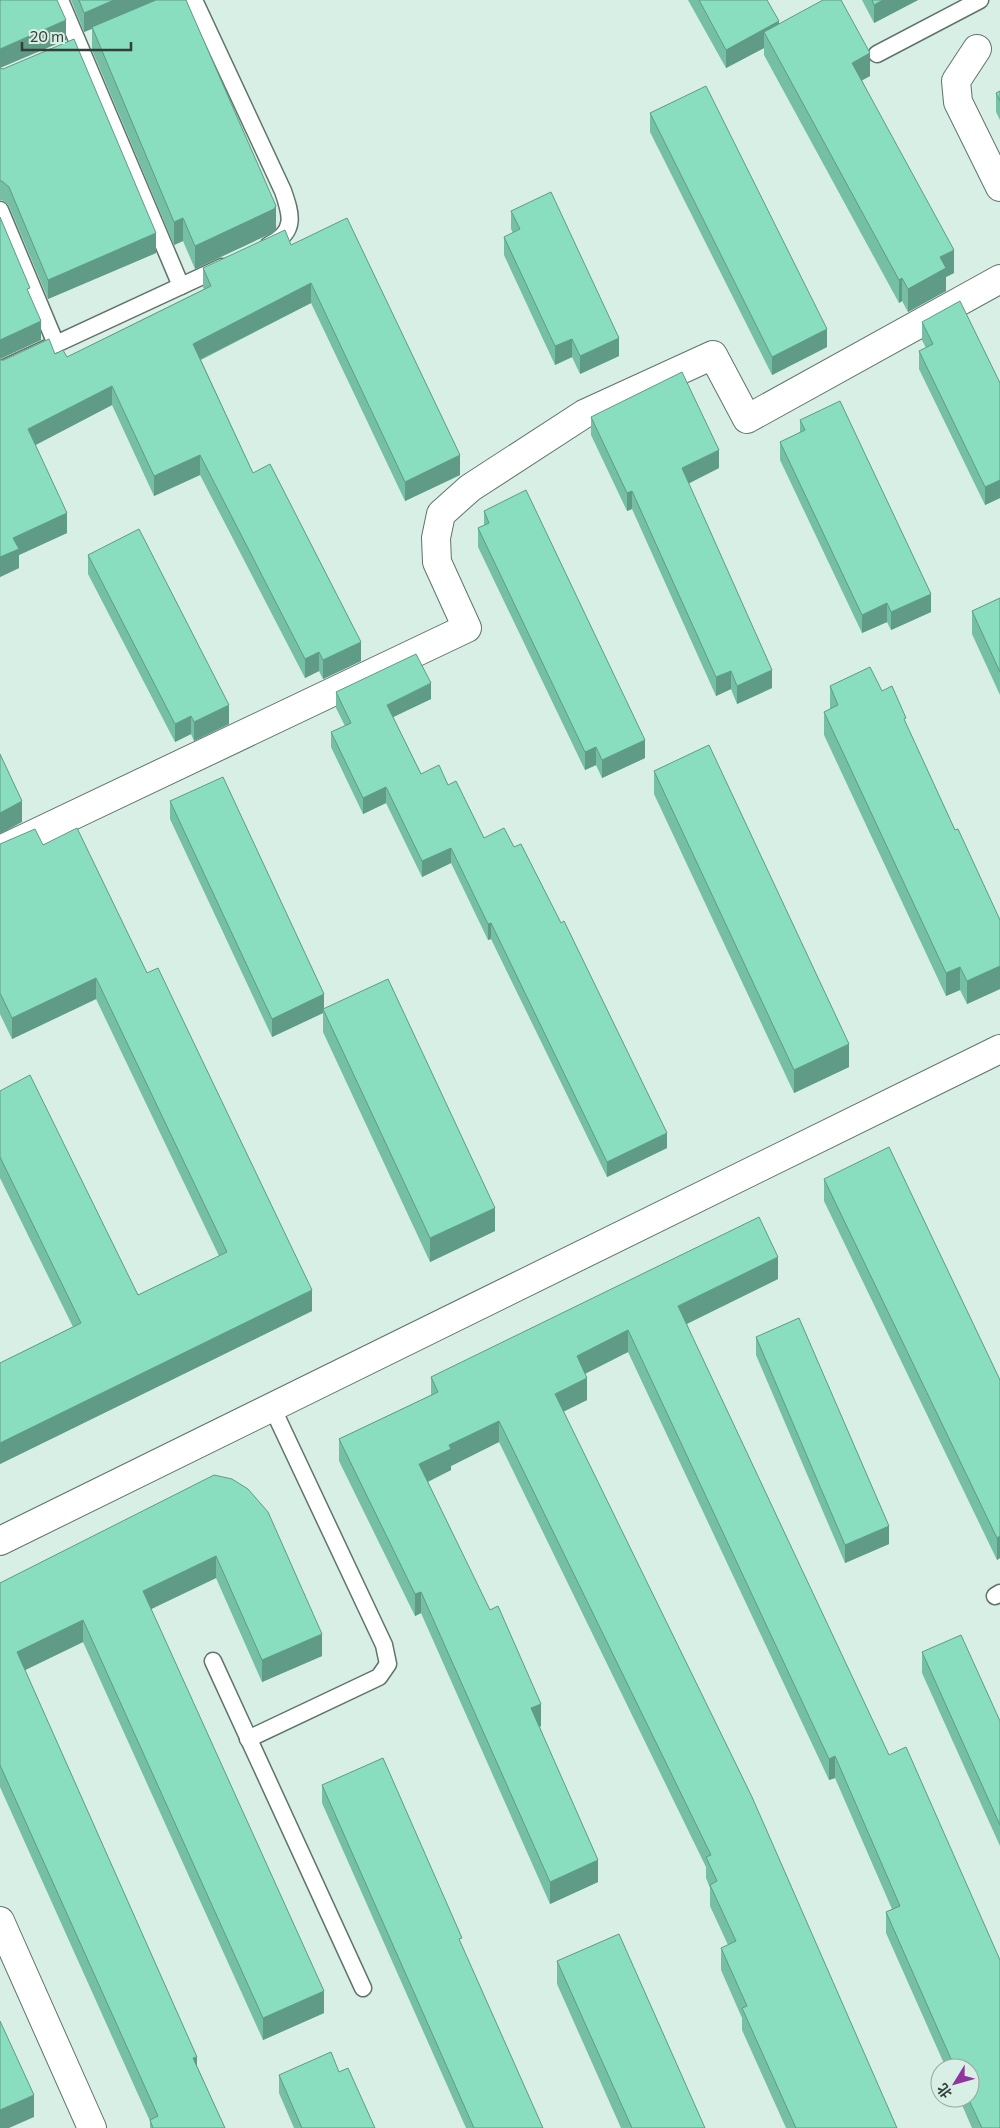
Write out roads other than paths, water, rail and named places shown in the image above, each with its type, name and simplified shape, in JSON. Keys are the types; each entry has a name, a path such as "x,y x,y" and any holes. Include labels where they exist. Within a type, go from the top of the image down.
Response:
{"street":[{"path":"977,49 956,81 958,102 1000,187"},
{"path":"0,850 467,628 437,562 436,538 441,514 470,488 584,414 713,356 747,419 1000,279"},
{"path":"0,1541 1000,1049"},
{"path":"0,1921 92,2128"}],"lane":[{"path":"60,0 181,286"},
{"path":"194,0 283,191 291,214 291,222 280,240 256,251"},
{"path":"877,54 980,0"},
{"path":"62,53 97,38"},
{"path":"0,210 56,344"},
{"path":"0,370 239,259"},
{"path":"248,1739 379,1677 388,1664 384,1645 272,1407"},
{"path":"212,1661 363,1988"}]}
